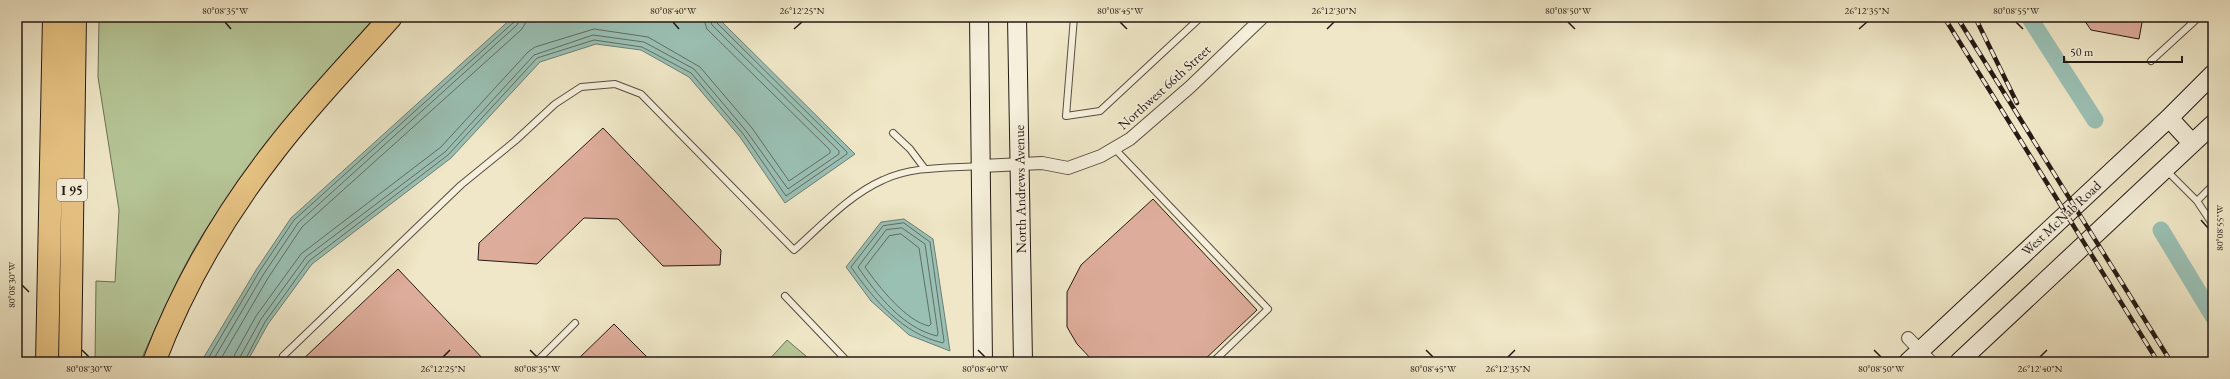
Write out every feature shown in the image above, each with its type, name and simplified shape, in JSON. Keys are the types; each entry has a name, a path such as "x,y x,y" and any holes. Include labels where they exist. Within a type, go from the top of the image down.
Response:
{"highway":[{"path":"47,362 54,17"},
{"name":"I 95","path":"70,362 75,17"},
{"path":"154,362 192,278 238,201 276,149 391,17"}],"main road":[{"path":"979,17 983,362"},
{"name":"North Andrews Avenue","path":"1017,17 1025,359"},
{"name":"West McNab Road","path":"1920,358 2213,74"},
{"path":"2169,118 2192,143"},
{"path":"1959,362 2213,124"}],"street":[{"name":"Northwest 66th Street","path":"981,166 1042,163 1068,168 1101,156 1130,139 1190,87 1263,17"},
{"path":"1908,338 1920,358"}],"lane":[{"path":"1074,17 1066,116 1100,111 1201,17"},
{"path":"2151,62 2199,17"},
{"path":"283,356 461,185 515,141 555,104 581,87 615,84 641,94 794,250 857,195 884,179 925,168 981,166"},
{"path":"893,133 910,149 925,168"},
{"path":"1114,148 1268,309 1213,362"},
{"path":"2165,169 2197,201 2213,225"},
{"path":"2197,201 2213,185"},
{"path":"785,296 848,362"},
{"path":"536,362 575,323"}],"green space":[{"path":"99,17 375,17 329,69 263,149 222,205 185,265 140,362 95,362 96,281 115,282 119,210 98,77"},
{"path":"787,340 813,362 767,362"}],"water":[{"path":"513,17 717,17 855,154 785,203 740,137 689,77 641,50 596,44 540,62 451,158 312,264 268,324 247,362 201,362 256,270 291,218"},
{"path":"904,219 933,239 950,351 909,335 871,301 846,267 881,222"}],"building":[{"path":"2082,17 2143,17 2139,39 2091,30"},
{"path":"603,128 721,250 720,265 663,266 618,219 584,218 537,264 478,260 479,243"},
{"path":"1153,199 1257,310 1202,362 1094,362 1077,344 1067,327 1067,292 1081,265"},
{"path":"398,269 486,362 300,362"},
{"path":"614,324 652,362 575,362"}],"waterway":[{"path":"2029,17 2095,120"},
{"path":"2161,230 2213,316"}],"railway":[{"path":"1944,17 2158,362"},
{"path":"1957,17 2171,362"},
{"path":"1975,17 2017,103"}]}
